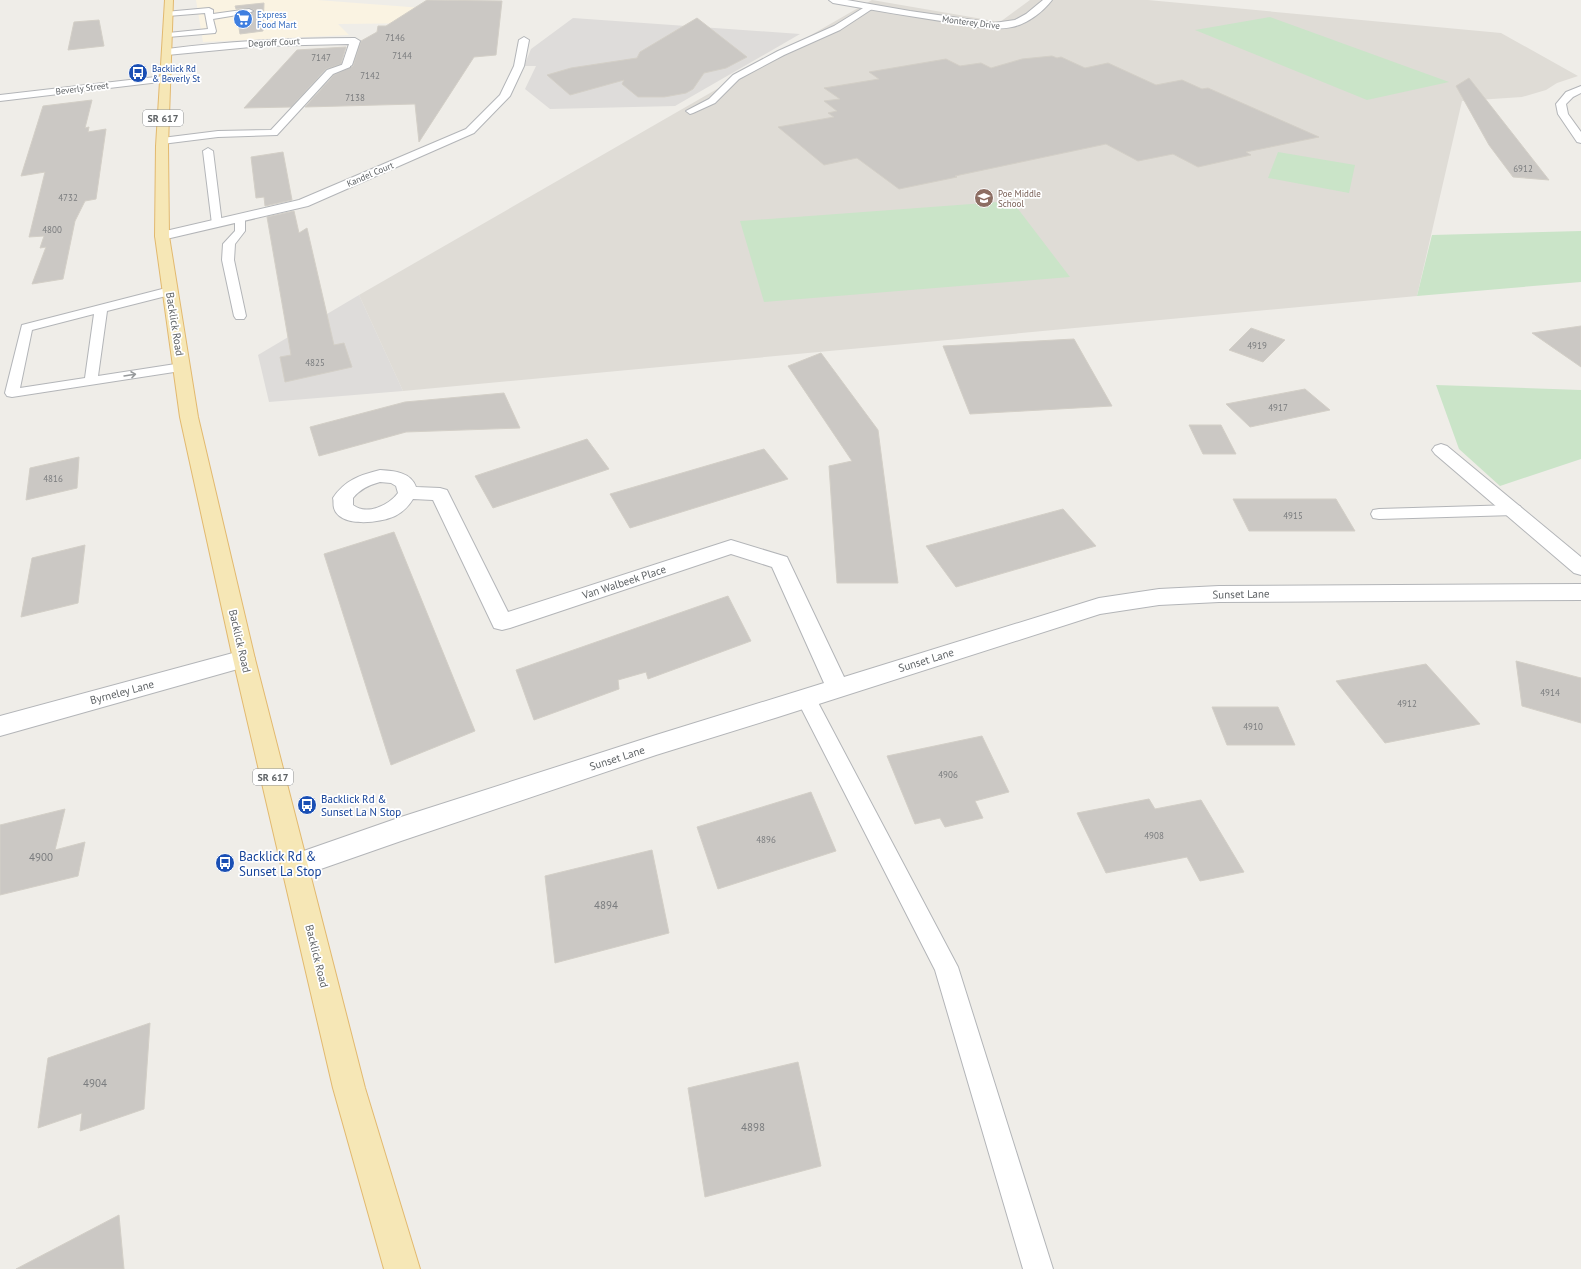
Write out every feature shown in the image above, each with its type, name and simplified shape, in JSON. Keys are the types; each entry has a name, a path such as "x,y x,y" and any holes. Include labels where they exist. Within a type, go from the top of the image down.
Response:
{"main road":[{"name":"Backlick Road","path":"169,0 162,141 162,236 189,417 244,659 349,1088 402,1269"}],"street":[{"name":"Monterey Drive","path":"833,0 910,14 984,25 1006,26 1020,23 1048,0"},
{"name":"Degroff Court","path":"167,52 213,45 309,40 356,42 346,65"},
{"name":"Kandel Court","path":"162,236 303,203 470,131 505,96 519,66 524,40"},
{"name":"Beverly Street","path":"0,98 164,79"},
{"path":"1581,89 1574,91 1565,98 1561,104 1563,114 1581,140"},
{"path":"1441,450 1581,568"},
{"name":"Van Walbeek Place","path":"408,493 440,494 502,622 731,547 780,562 838,688"},
{"name":"Sunset Lane","path":"295,866 588,767 1099,606 1159,597 1219,594 1581,592"},
{"name":"Byrneley Lane","path":"0,726 244,659"}],"lane":[{"path":"690,111 712,101 736,77 781,53 837,28 870,7"},
{"path":"168,14 195,8 209,10 212,31 168,35"},
{"path":"210,17 249,11"},
{"path":"162,141 218,134 274,133 330,72 346,65"},
{"path":"208,151 216,224"},
{"path":"240,218 240,231 229,244 228,260 240,316"},
{"path":"170,291 26,328 12,393 182,367"},
{"path":"91,381 101,309"},
{"path":"1379,514 1514,510"},
{"path":"806,698 946,968 1038,1269"}],"shaded area":[{"path":"196,0 317,0 436,9 434,23 338,24 349,35 203,42"},
{"name":"Poe Middle School","path":"872,0 1000,22 1030,0 1148,0 1501,33 1578,76 1557,83 1546,90 1522,97 1462,101 1417,296 403,391 359,295"},
{"path":"573,18 800,34 675,106 550,109 525,89 536,66 524,66 531,49"},
{"path":"359,295 403,391 269,402 258,355"}],"green space":[{"path":"1270,17 1449,82 1367,100 1195,30"},
{"path":"1278,152 1355,165 1349,193 1268,178"},
{"path":"1012,201 1070,277 764,302 740,221"},
{"path":"1581,231 1581,282 1417,296 1432,235"},
{"path":"1436,385 1581,390 1581,459 1500,486 1459,449"}],"building":[{"path":"427,0 502,1 496,55 474,57 419,142 415,104 305,107 334,75 353,66 361,41 377,32 378,26 386,26"},
{"path":"264,3 263,31 240,34 237,16 250,14 254,10 249,8 236,9 235,6"},
{"path":"697,18 747,57 726,68 704,73 693,89 686,93 664,97 638,97 622,84 624,80 570,95 547,75 571,68 637,58 640,52"},
{"path":"99,20 104,46 68,50 74,22"},
{"path":"346,47 341,64 326,69 291,107 244,108 297,50"},
{"path":"1052,56 1057,58 1061,57 1085,68 1108,63 1156,85 1182,80 1202,89 1208,88 1319,137 1246,152 1251,155 1198,167 1173,154 1138,161 1106,144 899,189 857,158 824,165 778,127 834,117 828,113 837,111 824,101 840,99 824,88 879,79 869,72 946,59 960,66 981,63 991,68 1022,59"},
{"path":"1469,78 1549,180 1513,177 1489,145 1456,86"},
{"path":"92,100 85,128 89,127 88,132 106,129 96,199 85,201 75,221 63,279 32,284 46,247 40,248 44,236 29,237 45,172 21,176 43,106"},
{"path":"283,152 292,200 265,206 264,197 256,198 251,157"},
{"path":"294,211 299,233 307,228 334,345 344,343 352,367 285,382 280,357 291,355 267,217"},
{"path":"1581,326 1581,367 1532,333"},
{"path":"1251,328 1285,340 1263,362 1229,350"},
{"path":"1074,339 1112,406 970,414 943,346"},
{"path":"821,353 878,430 898,583 837,583 829,466 852,461 788,366"},
{"path":"1305,389 1330,410 1250,427 1226,404"},
{"path":"504,393 520,428 406,432 319,456 310,427 405,402"},
{"path":"1189,425 1221,425 1236,454 1203,454"},
{"path":"587,439 609,469 493,508 475,476"},
{"path":"764,449 788,479 630,528 610,494"},
{"path":"79,457 77,488 26,500 30,468"},
{"path":"1233,499 1336,499 1355,531 1249,531"},
{"path":"1063,509 1096,546 956,587 926,546"},
{"path":"394,532 475,731 391,765 324,554"},
{"path":"85,545 78,603 21,617 32,558"},
{"path":"728,596 751,641 648,679 646,672 618,680 619,689 534,720 516,670"},
{"path":"1516,661 1581,678 1581,723 1522,706"},
{"path":"1426,664 1480,724 1385,743 1336,681"},
{"path":"1212,707 1278,707 1295,745 1227,745"},
{"path":"982,736 1009,792 975,801 983,818 945,827 940,818 915,824 887,756"},
{"path":"811,792 836,851 718,889 697,827"},
{"path":"1149,799 1155,809 1201,800 1244,872 1200,881 1187,857 1106,873 1077,813"},
{"path":"65,809 55,850 85,842 78,876 0,895 0,825"},
{"path":"652,850 669,933 555,963 545,876"},
{"path":"150,1023 144,1109 80,1131 82,1113 38,1128 48,1058"},
{"path":"798,1062 821,1166 705,1197 688,1088"},
{"path":"119,1215 124,1269 16,1269"}],"place":[{"name":"Express Food Mart","path":"243,19"},
{"name":"Backlick Rd & Beverly St","path":"138,73"},
{"name":"Poe Middle School","path":"984,198"},
{"name":"Backlick Rd & Sunset La N Stop","path":"307,805"},
{"name":"Backlick Rd & Sunset La Stop","path":"225,863"}]}
